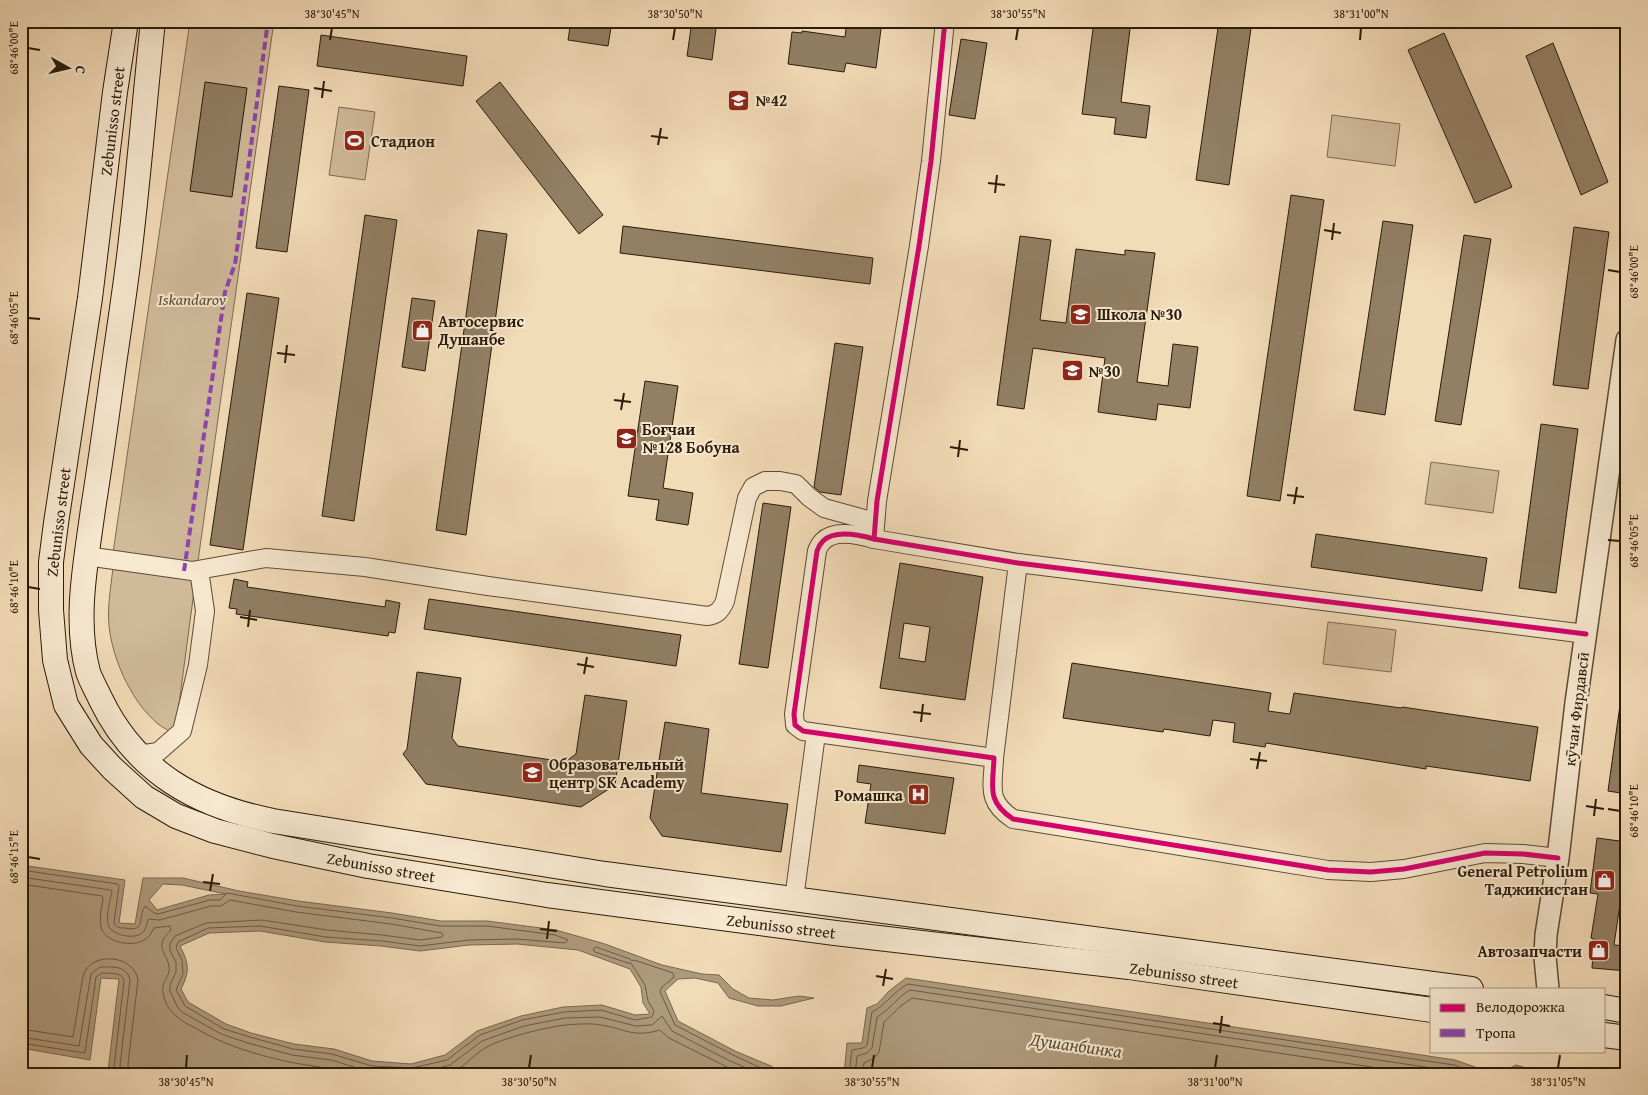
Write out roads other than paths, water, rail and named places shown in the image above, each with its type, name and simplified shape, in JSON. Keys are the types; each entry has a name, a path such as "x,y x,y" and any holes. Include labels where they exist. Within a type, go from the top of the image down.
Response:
{"main road":[{"name":"Zebunisso street","path":"126,21 115,92 90,298 51,562 51,610 55,660 66,705 91,745 144,798 176,816 215,831 273,846 368,866 547,896 835,933 1129,967 1430,1010"},
{"path":"153,21 130,249 86,556 81,608 83,644 88,674 110,717 138,755 166,779 193,796 245,816 605,874 1463,988"},
{"path":"61,486 96,490"},
{"path":"1606,1007 1627,1011"},
{"path":"1606,1035 1627,1038"}],"street":[{"path":"874,530 919,246 945,21"},
{"name":"кӯчаи Фирдавсӣ","path":"1548,988 1545,957 1546,935 1558,858 1574,713 1627,340"},
{"path":"86,556 184,570 199,570 266,558 365,567 497,588 713,616 718,613 725,601 747,498 753,487 765,481 780,481 796,484 824,508 874,530 1018,563 1586,634"},
{"path":"874,530 860,535 836,535 823,541 817,552 794,714 795,725 798,728 816,734 994,758"},
{"path":"1018,563 994,758 994,801 1001,811 1014,820 1328,870 1371,872 1404,869 1485,853 1523,854 1558,858"},
{"path":"138,755 158,752 182,731 198,665 204,612 199,570"},
{"path":"794,899 816,734"}],"water":[{"path":"21,865 125,880 119,923 135,924 143,878 183,878 239,891 298,901 441,921 487,921 556,930 605,944 662,965 702,974 719,975 733,989 749,998 773,1000 799,996 814,998 781,1006 758,1006 729,998 718,983 695,978 678,979 665,991 678,1021 784,1074 125,1074 108,1071 119,979 101,978 90,1060 21,1048","holes":["163,884 182,885 226,894 209,895 157,910 149,900","260,931 325,942 420,951 469,945 517,944 578,950 630,969 641,987 643,1003 650,1014 635,1015 602,1005 563,1007 521,1016 477,1031 445,1055 411,1064 372,1061 334,1049 294,1044 251,1033 226,1024 188,1002 181,989 186,977 187,963 180,946 209,933"]},
{"name":"Душанбинка","path":"906,978 1455,1060 1495,1074 844,1074 847,1043 862,1043 867,1008 877,1004 889,991"},
{"path":"1516,1065 1547,1074 1498,1074"}],"place":[{"name":"№42","path":"739,100"},
{"name":"Стадион","path":"355,141"},
{"name":"Школа №30","path":"1081,314"},
{"name":"Автосервис Душанбе","path":"422,330"},
{"name":"№30","path":"1072,371"},
{"name":"Боғчаи №128 Бобуна","path":"626,438"},
{"name":"Образовательный центр SK Academy","path":"533,773"},
{"name":"Ромашка","path":"919,795"},
{"name":"General Petrolium Таджикистан","path":"1604,880"},
{"name":"Автозапчасти","path":"1598,951"}],"park label":[{"name":"Iskandarov","path":"192,299"}]}
